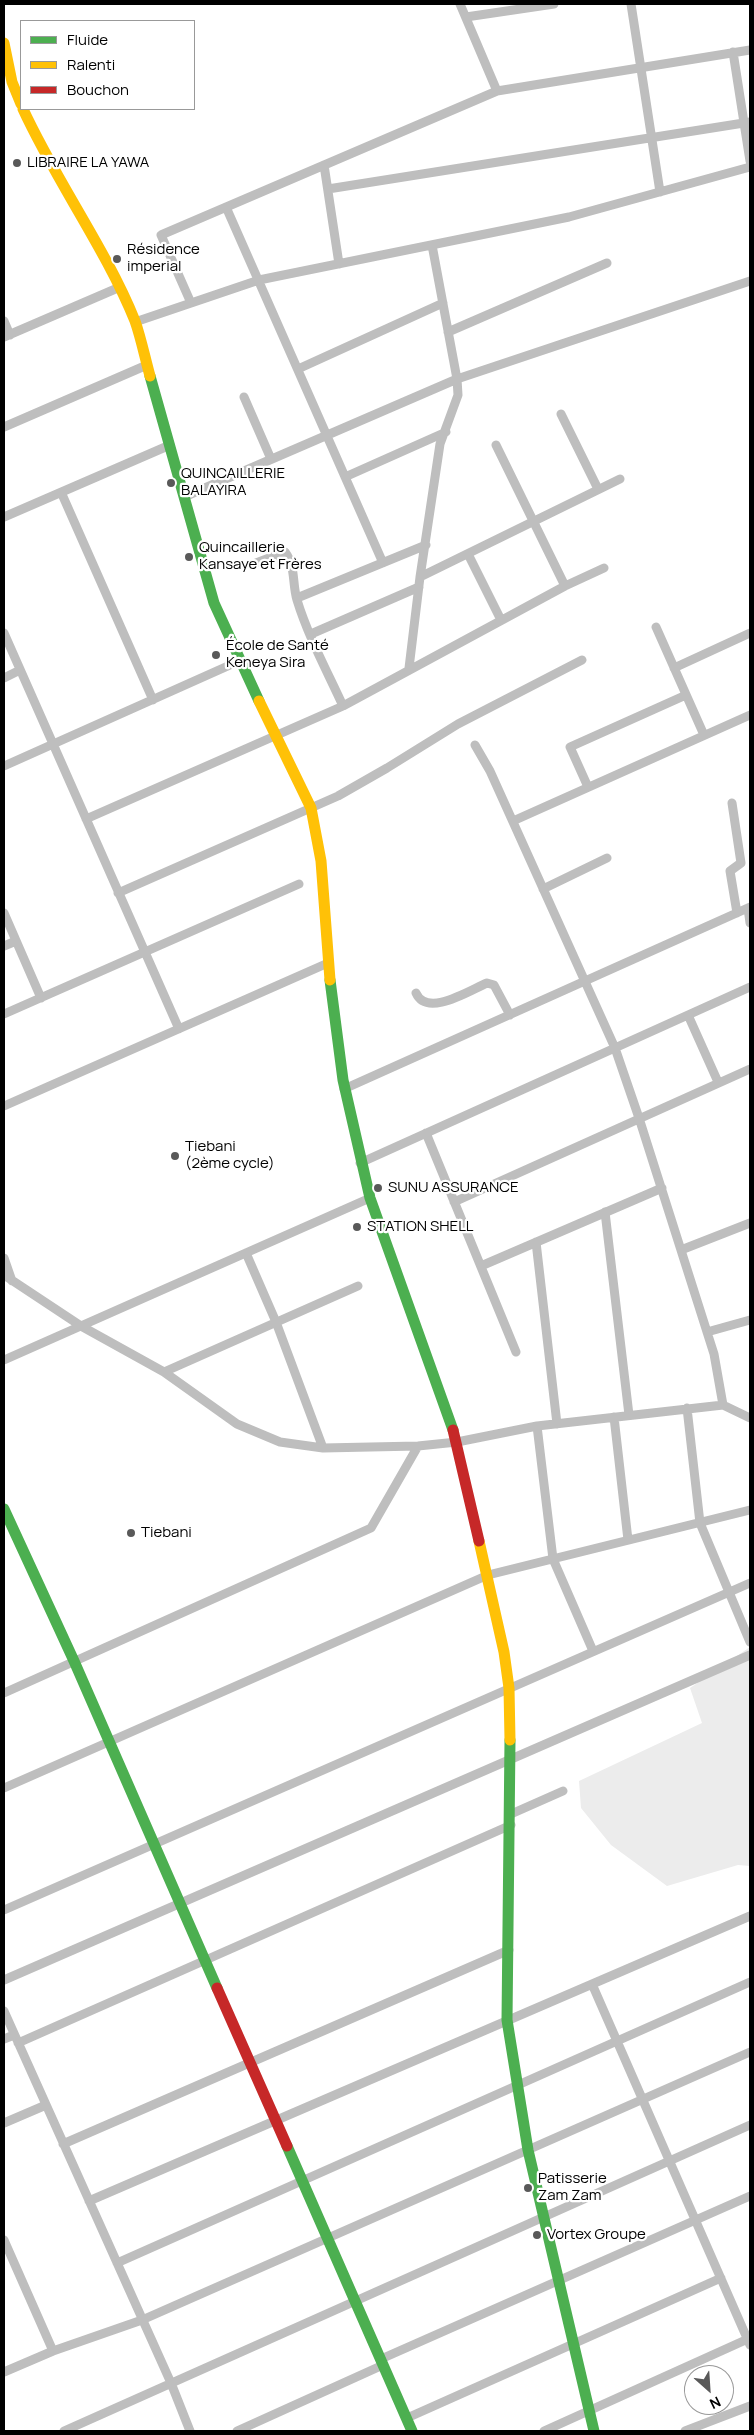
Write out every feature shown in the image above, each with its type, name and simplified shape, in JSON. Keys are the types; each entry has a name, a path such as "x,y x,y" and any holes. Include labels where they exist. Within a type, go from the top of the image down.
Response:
{"main road":[{"path":"4,48 8,84 20,102"},
{"path":"23,110 63,191 120,287 135,322 214,603 274,736 311,808 320,849 328,963 344,1089 360,1162 370,1198 456,1442 488,1575 509,1688 511,1820 508,2020 516,2085 528,2150 594,2431"},
{"path":"4,1510 74,1661 412,2431"}],"street":[{"path":"460,4 497,91"},
{"path":"466,17 554,4"},
{"path":"631,4 660,192"},
{"path":"190,304 161,235 497,91 750,50"},
{"path":"733,52 747,123 750,161"},
{"path":"328,189 747,123"},
{"path":"324,165 340,264"},
{"path":"135,322 258,280 569,217 750,167"},
{"path":"226,207 383,564"},
{"path":"409,668 419,582 440,444 458,395 457,379 432,245"},
{"path":"448,332 607,263"},
{"path":"184,497 457,379 750,281"},
{"path":"4,321 7,336 120,287"},
{"path":"298,370 443,303"},
{"path":"4,427 147,365"},
{"path":"244,397 270,460"},
{"path":"561,414 598,489"},
{"path":"345,477 446,432"},
{"path":"4,517 170,445"},
{"path":"496,445 565,586"},
{"path":"311,634 419,582 468,554 620,479"},
{"path":"61,492 153,700"},
{"path":"297,598 426,545"},
{"path":"256,563 285,552 293,567 297,598 342,706"},
{"path":"468,554 501,620"},
{"path":"86,819 342,706 409,668 565,586 604,568"},
{"path":"656,627 704,735"},
{"path":"4,633 179,1029"},
{"path":"674,668 750,633"},
{"path":"118,893 311,808 387,768 458,724 582,660"},
{"path":"4,766 240,661"},
{"path":"4,678 20,670"},
{"path":"588,787 570,746 686,694"},
{"path":"513,821 750,715"},
{"path":"475,745 490,770 615,1048 662,1188 714,1354 723,1405"},
{"path":"732,803 741,863"},
{"path":"543,888 607,858"},
{"path":"737,913 730,870 750,859"},
{"path":"4,1014 299,884"},
{"path":"344,1089 749,908 750,924"},
{"path":"4,913 41,998"},
{"path":"4,946 16,941"},
{"path":"4,1106 328,963"},
{"path":"416,992 422,1000 437,1004 487,983 494,986 510,1015"},
{"path":"360,1162 750,987"},
{"path":"688,1015 718,1082"},
{"path":"454,1202 750,1069"},
{"path":"426,1133 516,1352"},
{"path":"480,1266 662,1188"},
{"path":"4,1360 370,1198"},
{"path":"605,1212 629,1415"},
{"path":"681,1250 750,1223"},
{"path":"536,1242 557,1424"},
{"path":"246,1253 276,1322 323,1448"},
{"path":"4,1258 8,1278 81,1326 164,1372 237,1424 280,1442 323,1448 418,1446 456,1442 538,1426 723,1405 750,1418"},
{"path":"164,1372 358,1286"},
{"path":"707,1332 750,1320"},
{"path":"687,1408 700,1523 750,1642"},
{"path":"614,1417 628,1540"},
{"path":"538,1426 553,1559 593,1651"},
{"path":"4,1692 371,1528 418,1446"},
{"path":"4,1788 488,1575 750,1510"},
{"path":"4,1910 750,1582"},
{"path":"4,1980 750,1655"},
{"path":"4,2039 16,2039 205,1961 511,1820 564,1791"},
{"path":"89,2201 750,1916"},
{"path":"63,2144 509,1950"},
{"path":"117,2263 750,1982"},
{"path":"544,2431 749,2340 592,1984"},
{"path":"4,2011 171,2383 190,2431"},
{"path":"4,2372 53,2350 142,2320 750,2052"},
{"path":"4,2123 46,2105"},
{"path":"64,2431 80,2428 171,2383 750,2125"},
{"path":"237,2431 558,2281 750,2196"},
{"path":"4,2240 53,2350"},
{"path":"407,2418 721,2278"},
{"path":"685,2431 750,2406"}],"shaded area":[{"path":"750,1647 750,1866 738,1865 667,1886 611,1845 581,1808 579,1781 702,1723 690,1688"}],"traffic: fast":[{"path":"150,376 214,603 259,701"},
{"path":"330,980 343,1080 370,1198 453,1430"},
{"path":"4,1509 74,1661 217,1988"},
{"path":"510,1740 507,2020 528,2150 594,2431"},
{"path":"287,2146 412,2431"}],"traffic: slow":[{"path":"4,43 12,82 20,102"},
{"path":"23,110 123,294 135,321 150,376"},
{"path":"259,701 311,808 321,861 330,980"},
{"path":"479,1541 504,1652 509,1688 510,1740"}],"traffic: jam":[{"path":"453,1430 479,1541"},
{"path":"217,1988 287,2146"}],"place":[{"name":"LIBRAIRE LA YAWA","path":"17,163"},
{"name":"Résidence imperial","path":"117,259"},
{"name":"QUINCAILLERIE BALAYIRA","path":"171,483"},
{"name":"Quincaillerie Kansaye et Frères","path":"189,557"},
{"name":"École de Santé Keneya Sira","path":"216,655"},
{"name":"Tiebani (2ème cycle)","path":"175,1156"},
{"name":"SUNU ASSURANCE","path":"378,1188"},
{"name":"STATION SHELL","path":"357,1227"},
{"name":"Tiebani","path":"131,1533"},
{"name":"Patisserie Zam Zam","path":"528,2188"},
{"name":"Vortex Groupe","path":"537,2235"}]}
